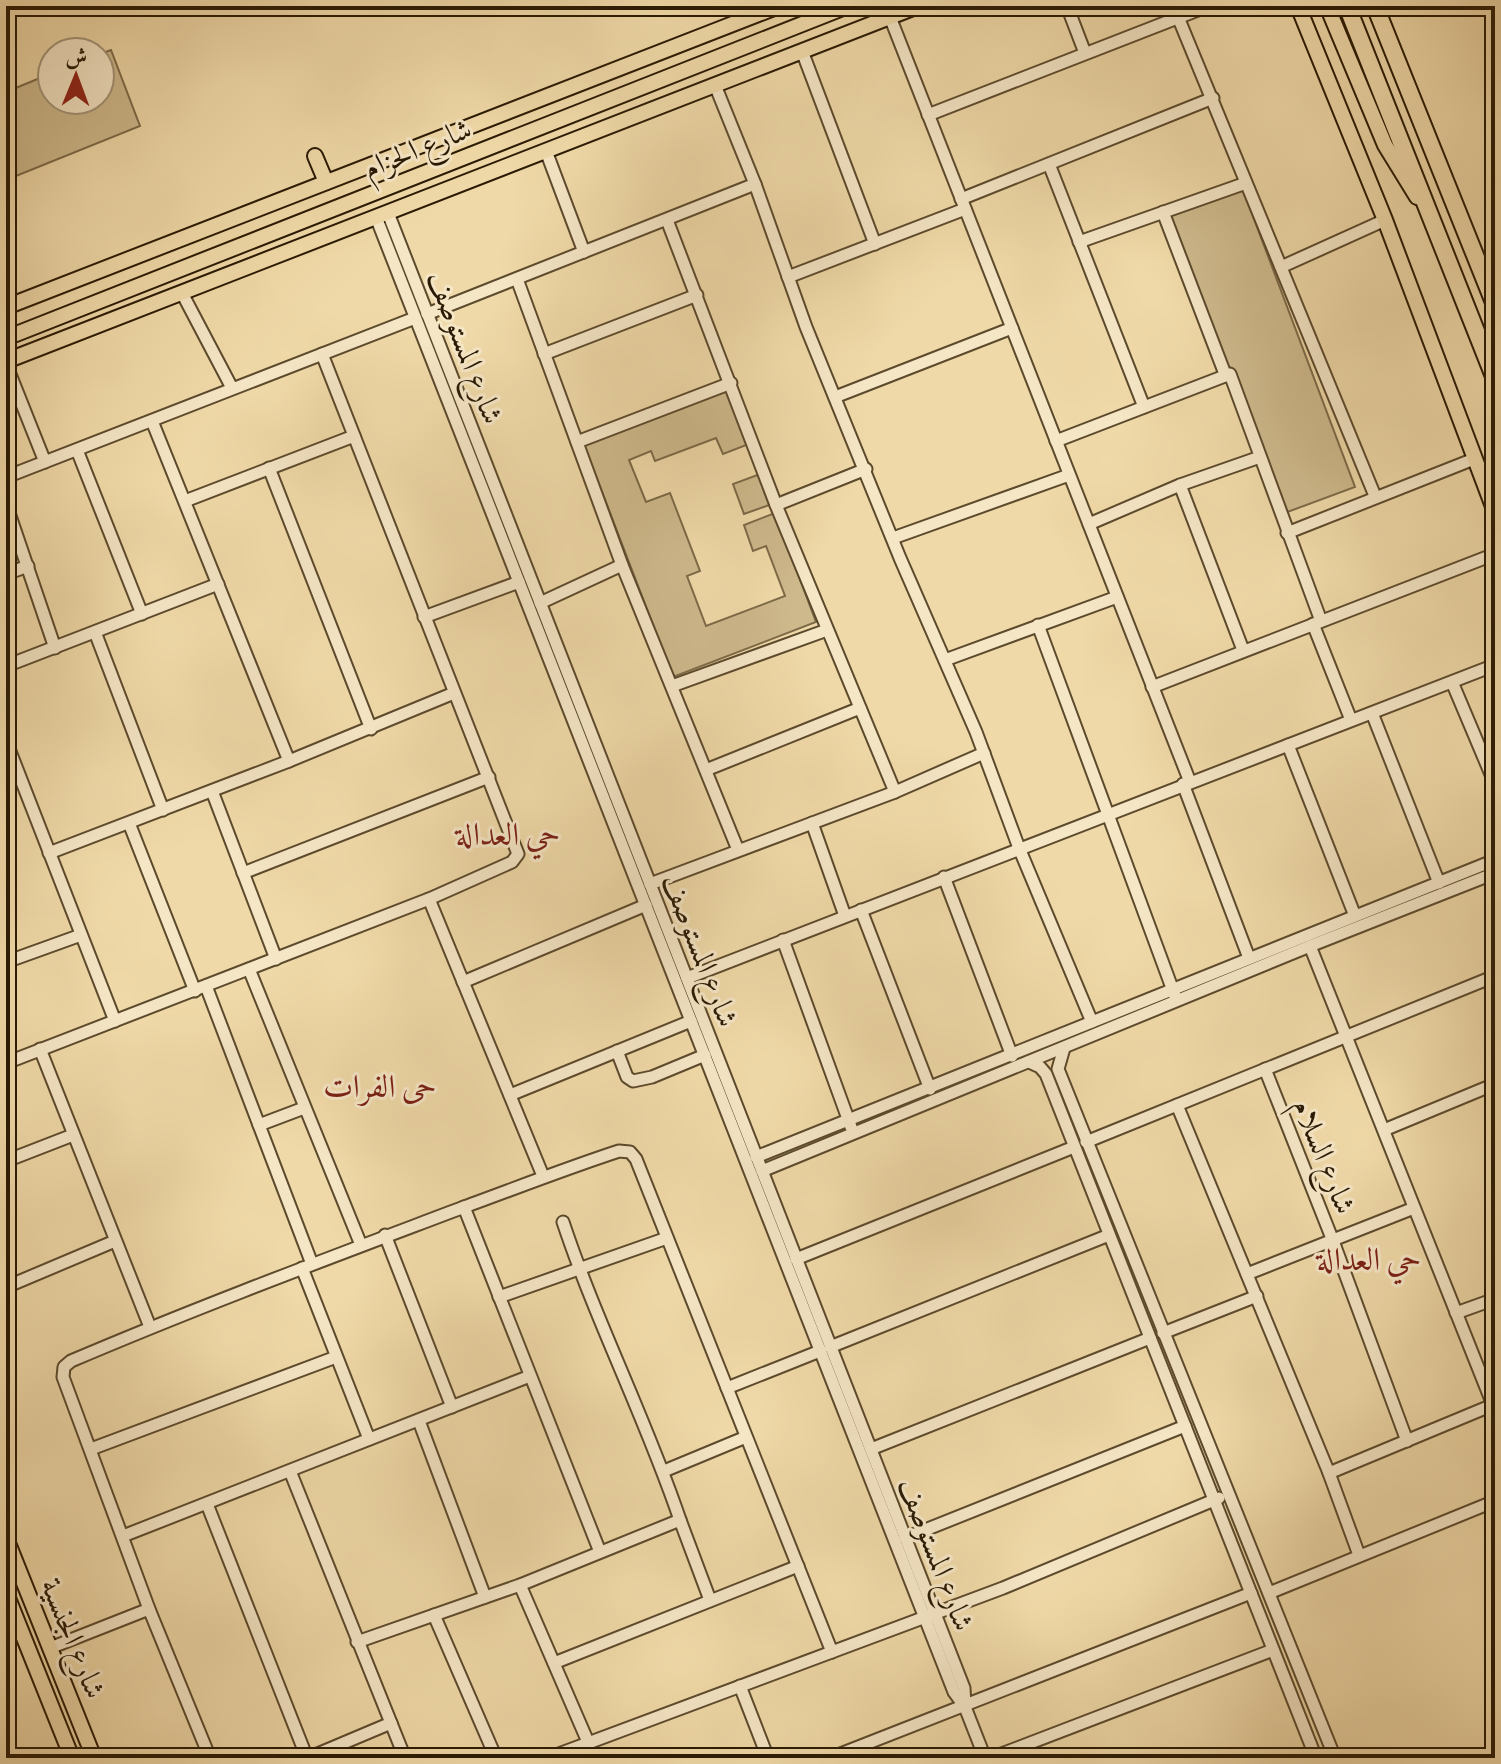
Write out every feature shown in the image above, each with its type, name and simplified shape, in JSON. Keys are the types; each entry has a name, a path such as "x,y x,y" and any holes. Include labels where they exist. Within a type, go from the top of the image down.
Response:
{"highway":[{"path":"1347,6 1495,379"},
{"path":"1375,6 1495,305"}],"main road":[{"name":"شارع الحزام","path":"6,307 779,6"},
{"name":"شارع الحزام","path":"6,338 848,6"},
{"path":"6,363 918,6"},
{"path":"1298,6 1385,220 1495,512"},
{"path":"1327,6 1385,145 1434,224"},
{"path":"648,85 656,108"},
{"path":"517,108 512,113 511,125 519,132 527,132"},
{"path":"470,127 481,128 486,134 487,142 480,151"},
{"path":"315,156 326,182"},
{"path":"101,301 178,294"},
{"name":"شارع الجنسية","path":"6,1538 94,1758"},
{"name":"شارع الجنسية","path":"6,1593 72,1758"}],"street":[{"path":"1067,6 1085,53"},
{"path":"928,115 1208,6"},
{"path":"890,17 1152,687 1249,958"},
{"path":"1178,17 1375,496"},
{"path":"802,51 875,244"},
{"path":"715,85 835,397 984,753 1019,848 1092,1022"},
{"path":"788,277 875,244 1049,164 1213,98"},
{"path":"546,151 584,252"},
{"path":"1049,164 1144,407"},
{"path":"1079,242 1246,183"},
{"path":"6,477 755,184"},
{"path":"1163,212 1225,374"},
{"name":"شارع المستوصف","path":"382,215 496,506 540,603 646,905 691,1021 802,1288 930,1616 964,1688 965,1707 988,1758"},
{"path":"667,220 776,505 895,792"},
{"path":"1281,267 1385,220"},
{"path":"517,279 622,565 738,850"},
{"path":"178,294 232,388"},
{"path":"544,354 697,295"},
{"path":"835,397 1012,328"},
{"path":"6,1063 429,899 512,862 518,854 322,354"},
{"path":"6,363 45,462"},
{"path":"1056,441 1230,374 1282,514 1351,720"},
{"path":"577,442 731,383"},
{"path":"152,421 289,761"},
{"path":"185,501 354,436"},
{"path":"77,450 142,614"},
{"path":"1089,524 1180,485 1260,457"},
{"path":"1287,533 1474,459"},
{"path":"269,468 371,729"},
{"path":"776,505 866,469"},
{"path":"893,538 1069,475"},
{"path":"1180,485 1243,650"},
{"path":"6,504 55,648"},
{"name":"شارع المستوصف","path":"496,506 519,582 620,824 650,884 796,1259 802,1288"},
{"path":"1152,687 1495,554"},
{"path":"540,603 622,565"},
{"path":"6,574 28,566"},
{"path":"424,617 519,582"},
{"path":"6,666 218,584"},
{"path":"945,660 1117,597"},
{"path":"1038,625 1174,996"},
{"path":"672,686 827,630"},
{"path":"95,632 163,810"},
{"path":"687,978 1495,665"},
{"path":"1452,682 1495,784"},
{"path":"49,853 371,729 454,693"},
{"path":"706,770 860,708"},
{"path":"1372,713 1439,883"},
{"path":"6,741 115,1021"},
{"path":"1288,745 1355,916"},
{"path":"650,884 895,792 984,753"},
{"path":"243,873 489,777"},
{"path":"212,791 276,959"},
{"path":"129,823 259,1125 336,1357 369,1439"},
{"path":"812,823 845,916"},
{"path":"762,1171 930,1089 1092,1022 1174,996 1310,946 1461,881 1495,860"},
{"path":"756,1157 851,1126 1064,1048 1249,958 1439,883 1492,875 1495,892"},
{"path":"944,877 1012,1056"},
{"path":"429,899 543,1176"},
{"path":"463,982 646,905"},
{"path":"861,910 930,1089"},
{"path":"6,962 81,935"},
{"path":"783,940 851,1126"},
{"path":"1310,946 1494,1407 1329,1473"},
{"path":"249,969 361,1245"},
{"path":"1086,1142 1495,976"},
{"path":"510,1095 691,1021"},
{"path":"1064,1048 1058,1069 1335,1758"},
{"path":"40,1049 150,1327"},
{"path":"617,1051 627,1077 633,1081 652,1077 705,1055"},
{"path":"1029,1062 1046,1074 1316,1758"},
{"path":"1046,1074 1058,1069"},
{"name":"شارع السلام","path":"1265,1069 1407,1441"},
{"path":"1384,1130 1495,1084"},
{"path":"1177,1105 1329,1473 1359,1555"},
{"path":"259,1125 304,1108"},
{"path":"6,1161 73,1135"},
{"path":"796,1259 1074,1147"},
{"path":"210,1758 149,1609 63,1377 64,1367 71,1361 150,1327 385,1235 619,1151 630,1152 636,1159 832,1652"},
{"path":"464,1207 600,1552"},
{"path":"1247,1274 1414,1208"},
{"path":"563,1222 579,1270 664,1471 710,1600"},
{"path":"385,1235 452,1407"},
{"path":"727,1388 1109,1235"},
{"path":"499,1297 667,1238"},
{"path":"6,1287 115,1241"},
{"path":"1163,1333 1257,1296"},
{"path":"1456,1313 1495,1299"},
{"path":"871,1449 1150,1338"},
{"path":"91,1449 336,1357"},
{"path":"123,1536 530,1376"},
{"name":"شارع المستوصف","path":"844,1396 871,1449 905,1538 930,1616"},
{"path":"419,1421 485,1597"},
{"path":"905,1538 1185,1426"},
{"path":"664,1471 746,1437"},
{"path":"290,1471 405,1758"},
{"path":"553,1757 1003,1588 1229,1494"},
{"path":"1269,1593 1495,1501"},
{"path":"207,1504 308,1758 391,1723"},
{"path":"357,1642 520,1585 680,1520"},
{"path":"554,1663 798,1566"},
{"path":"520,1585 588,1742"},
{"path":"830,1758 1251,1593"},
{"path":"50,1648 149,1609"},
{"path":"434,1615 496,1758"},
{"path":"988,1758 1273,1650"},
{"path":"740,1686 768,1758"}],"shaded area":[{"path":"116,63 140,126 6,180 6,92 36,80 36,116 116,116"},
{"path":"1242,187 1355,487 1282,514 1169,214"},
{"path":"729,390 749,444 723,454 716,438 655,461 651,451 629,460 646,502 670,493 700,571 687,576 706,626 785,596 766,546 753,551 744,525 775,513 816,622 673,677 584,445"},
{"path":"760,474 772,504 744,514 733,484"}],"district":[{"name":"حي العدالة","path":"508,834"},
{"name":"حی الفرات","path":"380,1086"},
{"name":"حي العدالة","path":"1369,1259"}]}
